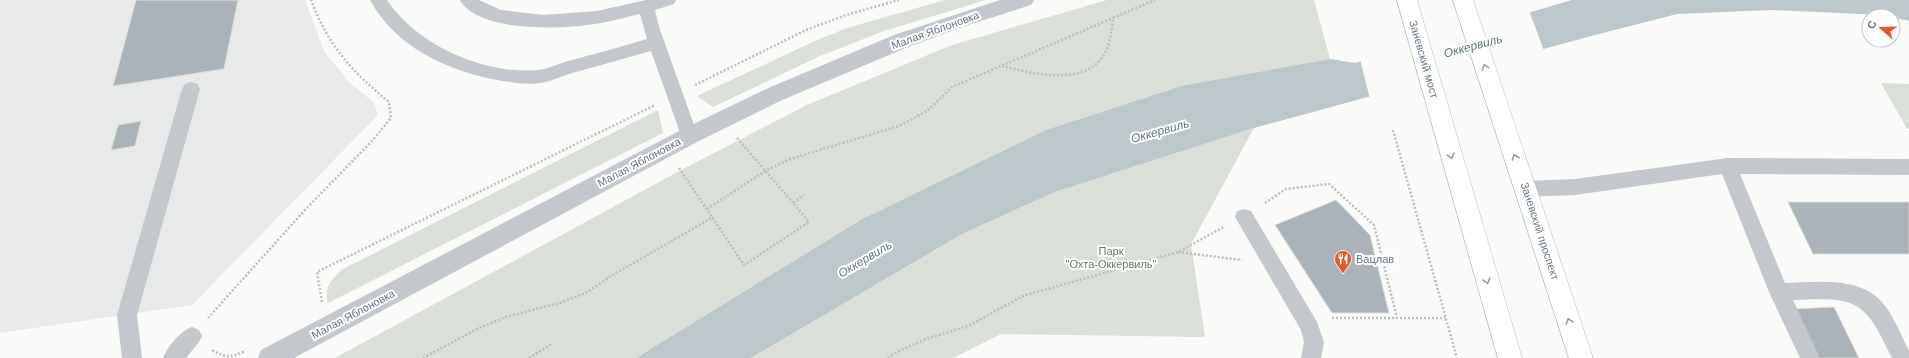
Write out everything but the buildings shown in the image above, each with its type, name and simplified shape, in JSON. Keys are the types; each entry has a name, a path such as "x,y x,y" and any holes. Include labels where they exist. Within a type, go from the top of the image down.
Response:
{"main road":[{"name":"Заневский мост","path":"1407,0 1510,358"},
{"name":"Заневский проспект","path":"1463,0 1581,358"}],"street":[{"name":"Малая Яблоновка","path":"270,358 689,136 773,95 843,64 960,20 1024,0"}],"lane":[{"path":"378,0 383,9 412,39 446,59 485,71 537,77 657,43"},
{"path":"468,0 496,17 549,23 593,19 668,0"},
{"path":"646,6 689,136"},
{"path":"132,358 127,315 191,89"},
{"path":"1728,166 1779,292 1810,358"},
{"path":"1526,189 1575,188 1728,166 1909,167"},
{"path":"1244,217 1314,335 1314,349 1311,358"},
{"path":"1779,292 1845,291 1862,298 1874,308 1902,358"},
{"path":"173,358 192,336"}],"path":[{"path":"248,349 234,357 222,357 214,353 209,344 192,336 304,211 372,142 390,118 388,102 357,74 333,48 324,35 311,0"},
{"path":"323,306 317,272 806,30 846,15 899,0"},
{"path":"707,209 765,171 790,159 899,126 927,111 952,87 1155,0"},
{"path":"1002,66 1035,75 1048,76 1065,76 1091,68 1099,62 1110,45 1113,35 1113,18"},
{"path":"1393,130 1457,358"},
{"path":"676,164 744,265 809,222 734,135"},
{"path":"888,358 899,351 926,339 968,326 1023,296 1178,252 1244,217 1286,189 1329,184 1374,225 1397,318"},
{"path":"793,203 804,195"},
{"path":"423,358 477,329 506,317 559,303 588,292 611,276 713,217"},
{"path":"1178,252 1272,264"},
{"path":"1305,318 1445,318"},
{"path":"529,358 553,343"}],"shaded area":[{"path":"0,0 305,0 324,51 349,82 374,103 378,115 192,305 0,333"}],"green space":[{"path":"945,0 986,0 884,31 820,56 713,107 697,96 817,40 847,28"},
{"path":"1107,0 1314,0 1330,59 1181,86 1046,130 862,219 636,358 335,358 685,168 807,105 952,45"},
{"path":"1881,83 1909,84 1909,129 1907,129"},
{"path":"658,110 663,133 328,303 327,289 341,270"},
{"name":"Парк \"Охта-Оккервиль\"","path":"1254,128 1191,244 1205,337 1001,334 953,358 751,358 962,234 1055,192"}],"water":[{"name":"Оккервиль","path":"1572,0 1909,0 1909,21 1901,19 1901,8 1861,8 1861,14 1771,10 1677,14 1254,128 1055,192 962,234 751,358 636,358 862,219 1046,130 1181,86 1330,59 1355,63"}],"pier":[{"path":"1529,10 1544,51 1370,99 1360,59"}],"place":[{"name":"Вацлав","path":"1343,274"}]}
